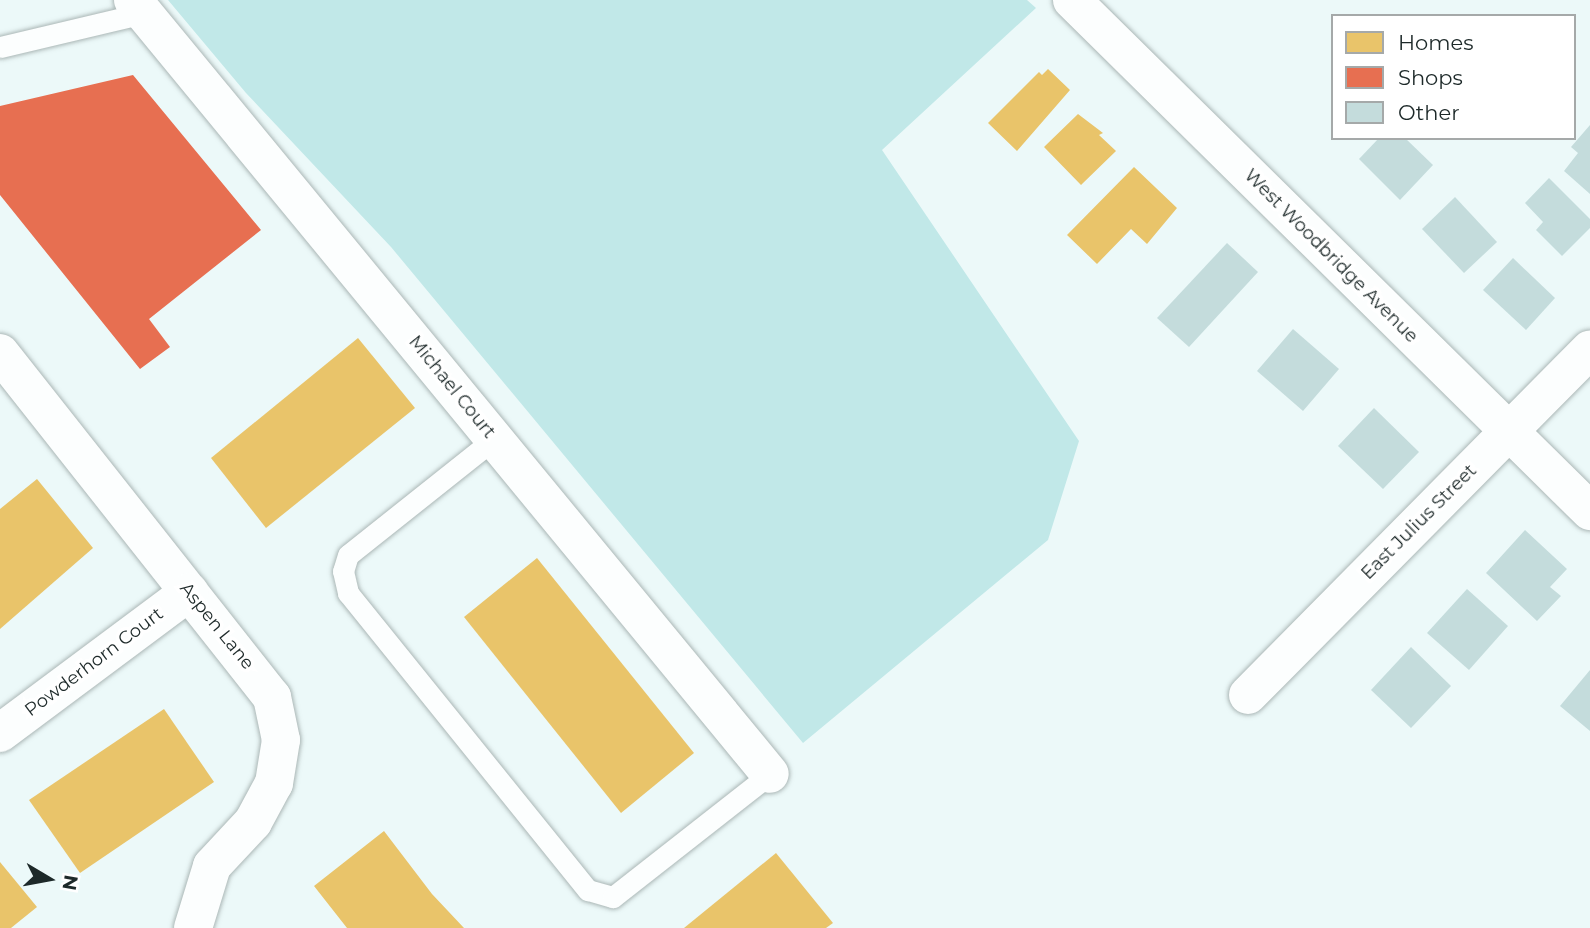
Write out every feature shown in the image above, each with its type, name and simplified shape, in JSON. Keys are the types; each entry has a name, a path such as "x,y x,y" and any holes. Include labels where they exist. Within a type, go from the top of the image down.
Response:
{"street":[{"name":"West Woodbridge Avenue","path":"1072,0 1590,511"},
{"name":"Michael Court","path":"139,7 770,774"},
{"name":"East Julius Street","path":"1248,695 1590,350"},
{"name":"Aspen Lane","path":"0,354 262,681 272,697 281,740 266,804 212,866 193,928"},
{"name":"Powderhorn Court","path":"0,733 189,592"}],"lane":[{"path":"0,47 139,7"},
{"path":"494,439 348,555 343,571 348,593 588,890 613,897 770,774"}],"shaded area":[{"path":"168,0 1027,0 1036,8 882,150 1079,441 1048,540 803,743 391,247 246,93"}],"building: Homes":[{"path":"1048,69 1070,90 1017,151 988,123 1039,72 1042,75"},
{"path":"1078,114 1103,133 1099,135 1116,151 1081,185 1044,147"},
{"path":"1134,167 1177,208 1147,244 1131,229 1097,264 1067,235"},
{"path":"358,338 415,408 266,528 211,458"},
{"path":"37,479 93,548 0,629 0,509"},
{"path":"537,558 694,753 621,813 464,617"},
{"path":"164,709 214,782 80,873 29,800"},
{"path":"384,831 432,894 464,928 347,928 314,886"},
{"path":"776,853 833,923 826,928 684,928"},
{"path":"0,862 37,907 11,928 0,928"}],"building: Shops":[{"path":"133,75 261,230 149,319 170,347 140,369 0,195 0,106"}],"building: Other":[{"path":"1590,125 1590,194 1564,171 1578,153 1571,147"},
{"path":"1377,140 1407,140 1433,165 1400,200 1359,159"},
{"path":"1549,178 1590,219 1590,228 1562,256 1536,230 1543,222 1525,203"},
{"path":"1455,197 1497,242 1464,273 1422,229"},
{"path":"1227,243 1258,272 1189,347 1157,318"},
{"path":"1513,258 1555,298 1526,330 1483,290"},
{"path":"1293,329 1339,369 1303,411 1257,371"},
{"path":"1374,408 1419,452 1383,489 1338,446"},
{"path":"1525,530 1567,569 1550,587 1561,596 1537,621 1486,573"},
{"path":"1467,589 1508,626 1469,670 1427,633"},
{"path":"1411,647 1451,686 1411,728 1371,690"},
{"path":"1590,670 1590,731 1560,706"}]}
